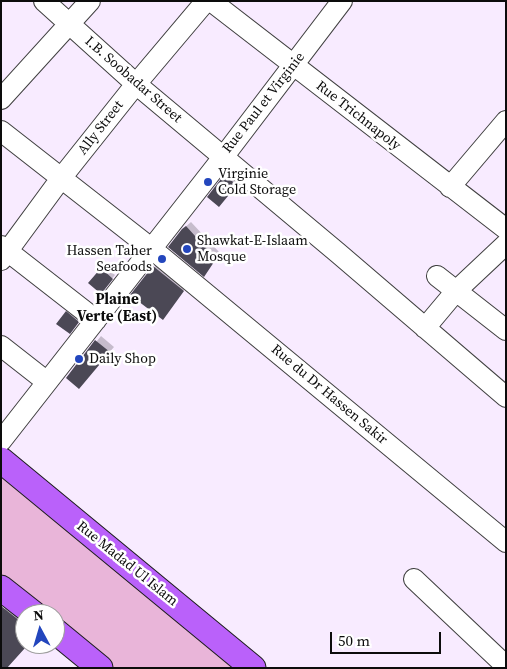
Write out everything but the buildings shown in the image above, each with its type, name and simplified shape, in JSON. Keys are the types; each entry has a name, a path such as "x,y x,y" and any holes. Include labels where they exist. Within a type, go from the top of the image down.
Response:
{"main road":[{"name":"Rue Madad Ul Islam","path":"1,460 253,668"},
{"path":"1,588 21,604"},
{"path":"65,639 100,668"}],"street":[{"name":"I.B. Soobadar Street","path":"44,1 136,84 224,156 506,397"},
{"path":"1,99 90,1"},
{"name":"Ally Street","path":"3,253 136,84 206,1"},
{"name":"Rue Trichnapoly","path":"211,1 506,229"},
{"name":"Rue Paul et Virginie","path":"1,440 224,156 342,1"},
{"path":"450,187 506,121"},
{"name":"Rue du Dr Hassen Sakir","path":"1,131 152,248 506,542"},
{"path":"425,328 456,291 506,244"},
{"path":"3,253 96,320"},
{"path":"437,276 506,330"},
{"path":"1,346 47,382"},
{"path":"414,579 506,666"}],"shaded area":[{"path":"1,466 245,668 113,668 65,629 65,604 34,604 1,578"}],"place":[{"name":"Virginie Cold Storage","path":"208,182"},
{"name":"Shawkat-E-Islaam Mosque","path":"187,249"},
{"name":"Hassen Taher Seafoods","path":"162,259"},
{"name":"Daily Shop","path":"79,359"}],"district":[{"name":"Plaine Verte (East)","path":"117,308"}]}
